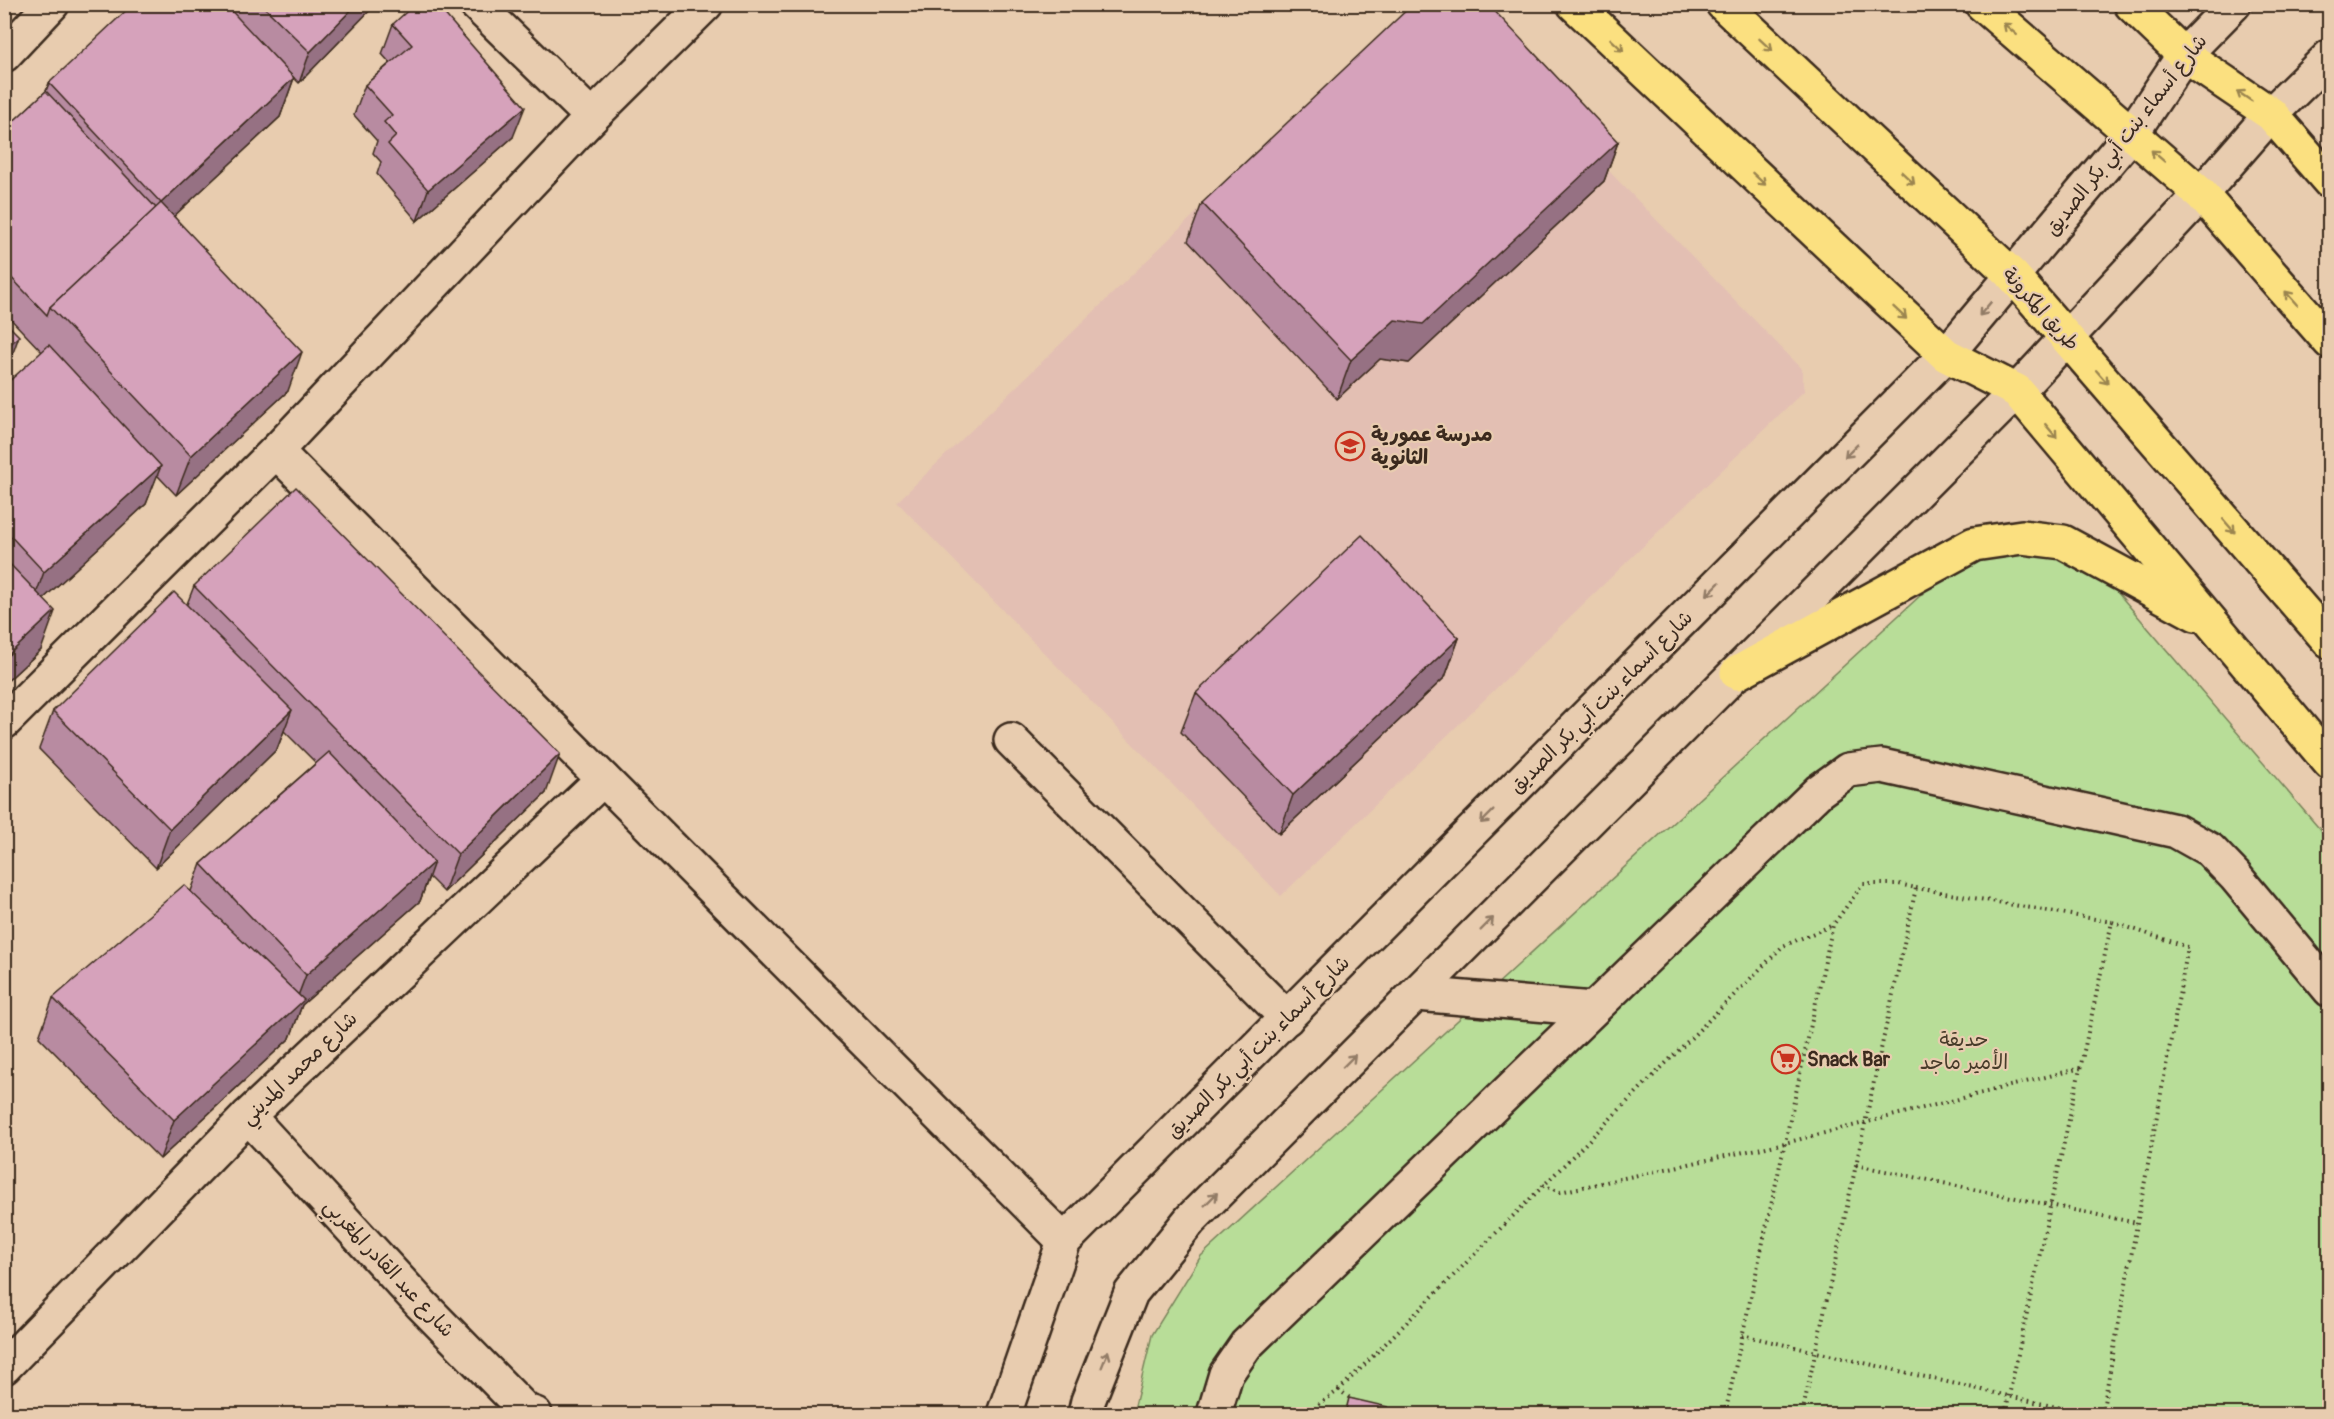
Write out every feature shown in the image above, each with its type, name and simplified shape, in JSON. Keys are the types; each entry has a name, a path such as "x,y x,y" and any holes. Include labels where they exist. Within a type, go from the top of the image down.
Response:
{"main road":[{"path":"1574,4 1946,355 2017,391 2330,763"},
{"name":"طريق المكرونة","path":"1723,4 2013,276 2330,642"},
{"path":"1982,4 2201,194 2330,342"},
{"path":"2131,4 2184,55 2271,114 2330,182"},
{"path":"1737,674 1974,544 2022,537 2063,542 2212,623"}],"street":[{"path":"4,55 52,4"},
{"path":"476,4 592,117"},
{"path":"4,722 276,451 592,117 706,4"},
{"name":"شارع أسماء بنت أبي بكر الصديق","path":"1004,1414 1064,1241 1946,355 2132,133 2184,55 2234,4"},
{"path":"1085,1414 1088,1401 1131,1293 1190,1220 2017,391 2201,194 2271,114 2330,56"},
{"path":"276,451 1064,1241"},
{"path":"1011,740 1287,1018"},
{"path":"1214,1414 1226,1374 1246,1345 1819,791 1848,770 1882,765 2176,831 2210,850 2235,876 2330,990"},
{"name":"شارع محمد المديني","path":"4,1367 248,1116 603,779"},
{"path":"1417,994 1593,1009"},
{"name":"شارع عبد القادر المغربي","path":"248,1116 421,1304 526,1411 535,1414"}],"path":[{"path":"1725,1414 1833,925 1863,884 1899,884 2112,922 2188,946 2102,1414"},
{"path":"1802,1414 1916,888"},
{"path":"2005,1414 2112,922"},
{"path":"1312,1414 1314,1408 1339,1390 1783,946 1833,925"},
{"path":"1543,1185 1560,1191 1785,1143 2080,1068"},
{"path":"1856,1165 2137,1223"},
{"path":"1743,1335 2087,1414"},
{"path":"1339,1390 1355,1402"}],"shaded area":[{"name":"مدرسة عمورية الثانوية","path":"1411,5 1447,5 1802,369 1804,391 1281,896 897,502"}],"green space":[{"name":"حديقة الأمير ماجد","path":"2020,551 2057,556 2100,572 2329,840 2329,1414 1133,1414 1152,1335 1201,1256 1958,561"}],"building":[{"path":"133,4 225,4 294,78 161,203 49,83"},
{"path":"261,4 357,4 310,52"},
{"path":"415,4 436,4 525,107 428,190 388,144 396,136 384,122 392,115 365,85 412,45 393,24"},
{"path":"1413,4 1488,4 1618,142 1423,324 1395,320 1351,360 1202,203"},
{"path":"46,91 156,208 50,307 47,315 4,270 4,130"},
{"path":"161,203 302,352 191,456 50,307"},
{"path":"4,321 19,336 4,350"},
{"path":"49,345 161,466 44,572 4,529 4,386"},
{"path":"296,487 560,754 458,854 194,586"},
{"path":"1362,535 1459,638 1293,795 1196,693"},
{"path":"4,558 55,611 4,659"},
{"path":"174,592 292,710 170,829 53,711"},
{"path":"329,752 434,862 306,975 201,864"},
{"path":"184,885 304,1000 174,1120 53,998"},
{"path":"1349,1398 1388,1407 1386,1414 1345,1414"}],"place":[{"name":"مدرسة عمورية الثانوية","path":"1350,446"},
{"name":"Snack Bar","path":"1786,1059"}]}
